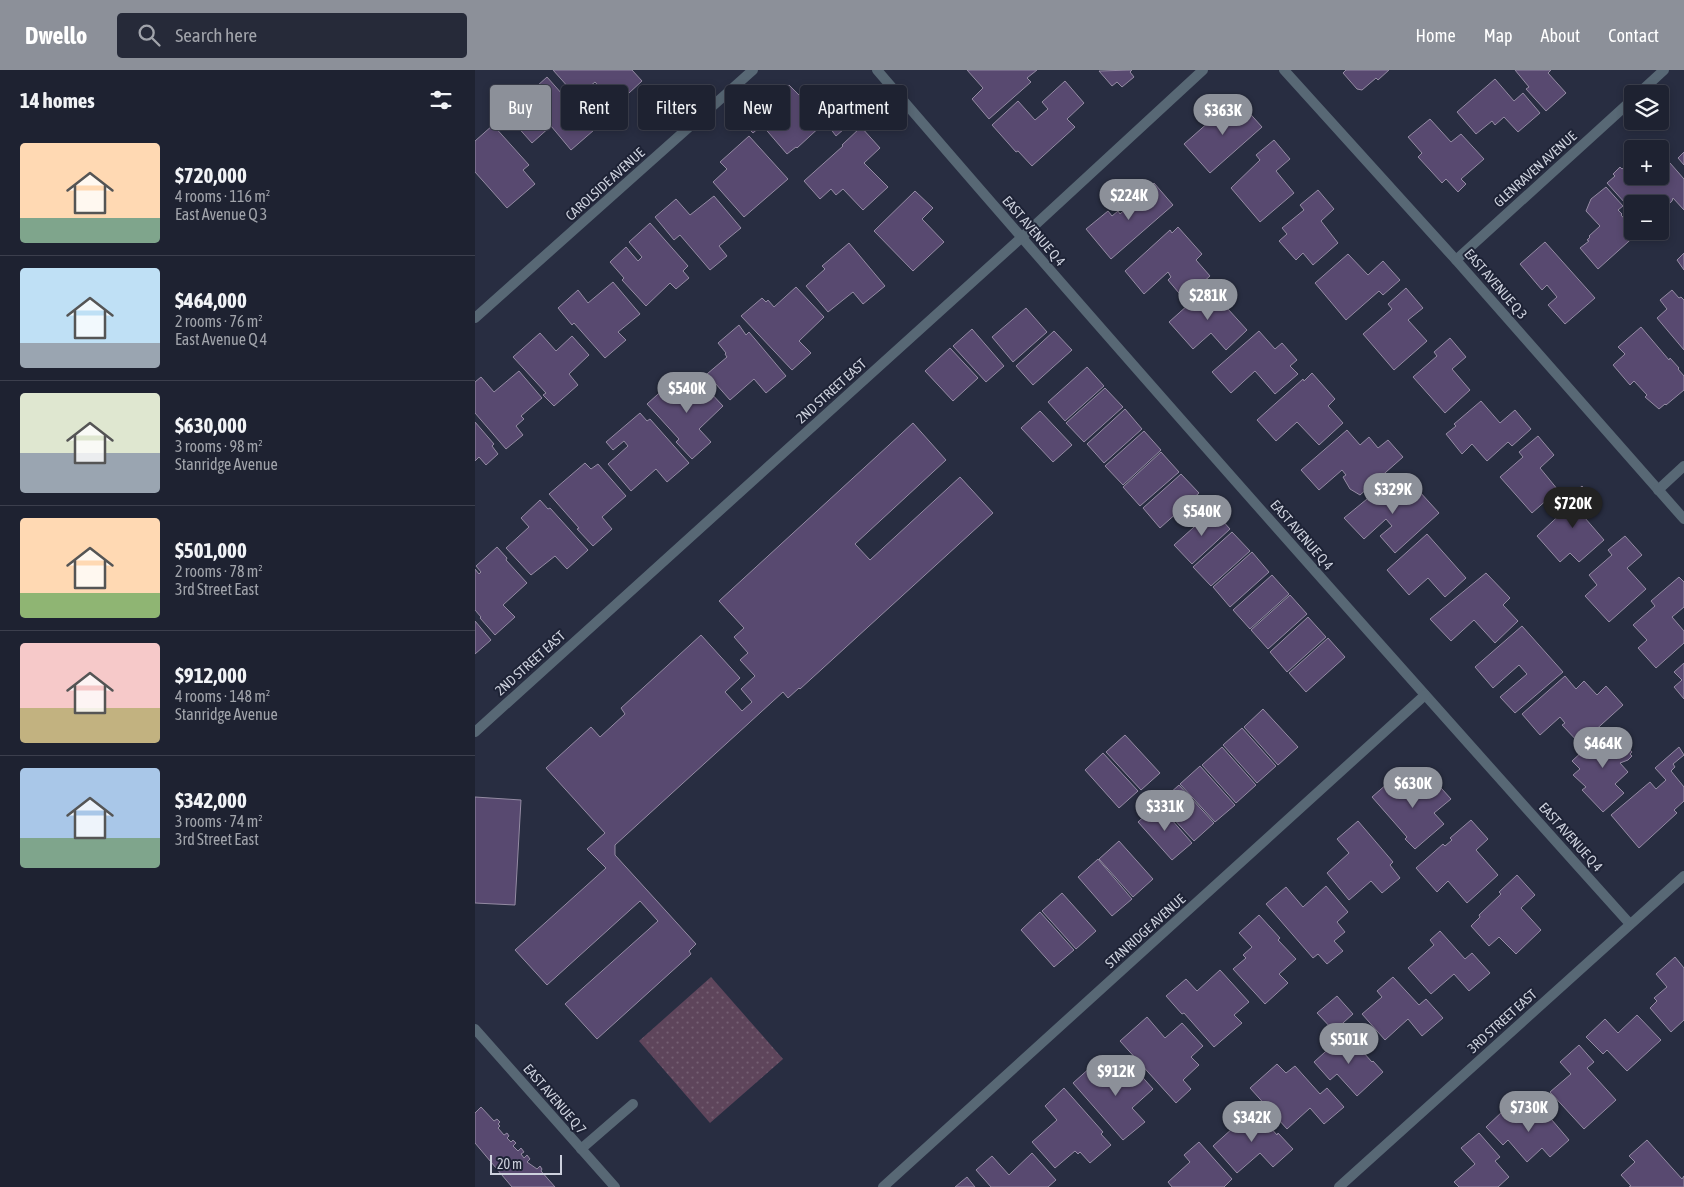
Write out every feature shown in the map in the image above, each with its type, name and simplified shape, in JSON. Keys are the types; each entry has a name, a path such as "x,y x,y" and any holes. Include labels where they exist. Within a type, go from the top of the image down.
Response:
{"street":[{"name":"CAROLSIDE AVENUE","path":"475,318 753,70"},
{"name":"EAST AVENUE Q 4","path":"877,70 1021,238 1630,924"},
{"name":"2ND STREET EAST","path":"475,732 1021,238 1203,70"},
{"name":"EAST AVENUE Q 3","path":"1285,70 1456,260 1684,519"},
{"path":"1648,85 1664,70"},
{"name":"GLENRAVEN AVENUE","path":"1456,260 1624,107"},
{"path":"1658,490 1684,466"},
{"name":"STANRIDGE AVENUE","path":"883,1187 1425,695"},
{"name":"3RD STREET EAST","path":"1339,1187 1684,876"},
{"name":"EAST AVENUE Q 7","path":"475,1029 615,1187"},
{"path":"581,1149 633,1104"}],"shaded area":[{"path":"711,977 783,1059 710,1123 639,1041"}],"building":[{"path":"553,70 632,70 642,81 628,94 628,85 598,85 595,82 591,85 566,85"},
{"path":"967,70 1037,70 1027,78 1031,82 989,119 972,99 983,88"},
{"path":"1132,70 1130,72 1134,77 1122,87 1117,82 1112,86 1099,71"},
{"path":"1346,70 1389,70 1362,90 1357,89 1343,73"},
{"path":"1515,70 1551,70 1548,73 1566,93 1546,111 1526,89 1529,87"},
{"path":"547,77 561,93 561,130 594,130 571,150 551,126 551,85 538,85"},
{"path":"1495,79 1514,101 1523,93 1540,113 1518,132 1504,117 1495,125 1492,121 1476,134 1457,112"},
{"path":"1065,81 1084,103 1067,119 1075,127 1032,166 1018,151 1016,152 992,125 1018,101 1035,120 1048,109 1042,102"},
{"path":"790,86 800,96 800,130 816,130 797,148 787,154 766,130 790,130"},
{"path":"1236,98 1262,127 1210,173 1184,144"},
{"path":"1430,119 1451,142 1461,134 1484,159 1461,179 1466,184 1458,192 1446,179 1442,183 1418,157 1422,153 1408,137"},
{"path":"490,128 490,130 498,130 529,165 523,170 535,184 507,208 475,172 475,141"},
{"path":"520,130 547,130 532,143"},
{"path":"832,130 843,130 836,136"},
{"path":"858,130 864,130 880,148 864,163 888,187 863,210 843,189 836,195 831,189 820,199 804,181"},
{"path":"749,136 788,179 744,217 713,182 727,169 720,162"},
{"path":"1274,140 1290,159 1276,171 1294,193 1260,222 1231,188 1260,160 1256,155"},
{"path":"1684,152 1684,165 1678,158"},
{"path":"1670,163 1684,179 1684,210 1673,198 1669,204 1669,195 1624,195 1624,202 1607,183 1615,176 1613,174 1620,167 1622,169 1624,167 1624,185 1669,185"},
{"path":"1154,183 1173,205 1111,259 1086,229 1108,211 1112,216 1118,211 1120,214"},
{"path":"1606,187 1623,206 1618,210 1624,218 1624,240 1630,240 1598,269 1580,248 1589,241 1587,240 1589,236 1600,226 1586,211 1591,199"},
{"path":"1318,190 1334,209 1321,221 1338,243 1313,265 1303,253 1296,260 1279,241 1287,234 1282,228 1304,210 1300,205"},
{"path":"915,191 933,208 922,219 944,242 913,271 874,231"},
{"path":"714,196 741,228 719,246 727,256 710,270 680,235 674,240 655,217 676,199 690,215"},
{"path":"650,223 688,266 683,271 689,278 676,289 670,283 646,306 622,280 624,278 610,262 626,247 638,261 642,257 629,242"},
{"path":"1178,227 1202,254 1196,260 1210,276 1184,299 1168,280 1171,277 1168,272 1144,294 1125,271 1170,230 1172,233"},
{"path":"1545,242 1595,298 1565,324 1548,305 1557,297 1547,285 1542,290 1520,264"},
{"path":"849,243 885,286 863,304 853,292 828,312 806,286 825,269 822,266"},
{"path":"1684,253 1684,270 1677,260"},
{"path":"1348,254 1368,275 1383,261 1400,280 1383,295 1379,291 1346,320 1315,283"},
{"path":"613,282 640,314 618,332 626,340 605,358 558,308 578,290 588,303"},
{"path":"796,287 824,317 799,341 811,353 792,370 741,316 762,298 766,302 768,300 774,307"},
{"path":"1208,287 1247,330 1226,350 1211,333 1193,349 1169,322"},
{"path":"1406,288 1423,308 1408,320 1427,341 1394,370 1363,334 1392,309 1388,304"},
{"path":"1672,290 1679,298 1681,297 1684,300 1684,350 1657,318 1667,309 1660,300"},
{"path":"1026,308 1047,332 1013,362 992,337"},
{"path":"739,325 746,335 749,332 786,376 766,393 754,379 730,400 707,374 727,357 718,343"},
{"path":"1641,327 1669,360 1670,358 1679,368 1684,376 1684,390 1659,409 1645,397 1647,395 1634,381 1630,385 1613,365 1625,354 1618,347"},
{"path":"972,329 1004,366 986,382 953,346"},
{"path":"1054,331 1072,350 1033,385 1016,366"},
{"path":"1259,331 1275,349 1282,343 1297,360 1290,366 1298,374 1275,394 1255,371 1231,393 1212,372"},
{"path":"540,333 556,351 572,336 589,355 569,374 578,385 554,406 543,395 546,393 513,357"},
{"path":"1450,338 1466,357 1452,369 1470,390 1445,413 1413,377 1437,356 1434,352"},
{"path":"950,348 978,378 953,401 925,371"},
{"path":"1087,367 1104,386 1065,421 1048,402"},
{"path":"519,371 542,398 521,416 524,419 516,426 523,435 506,449 475,413 475,382 481,377 494,392"},
{"path":"1312,373 1335,399 1328,406 1343,423 1319,445 1297,422 1276,441 1257,420"},
{"path":"694,375 723,406 699,429 711,442 692,459 676,442 679,439 647,404 667,386 674,394"},
{"path":"1105,388 1123,407 1084,442 1066,423"},
{"path":"1481,401 1500,423 1515,410 1531,429 1512,446 1508,442 1487,461 1472,444 1462,454 1446,434 1456,426 1454,424"},
{"path":"1125,409 1142,429 1104,463 1087,444"},
{"path":"1040,411 1072,445 1053,462 1021,428"},
{"path":"640,413 647,421 650,419 689,463 667,482 656,469 631,491 608,464 628,446 624,441 613,450 606,442"},
{"path":"475,422 494,444 492,446 498,454 486,465 479,457 475,461"},
{"path":"913,423 946,460 855,544 870,560 960,477 993,513 800,689 788,698 783,692 615,845 615,855 696,944 689,951 691,954 597,1039 565,1004 658,921 640,901 547,985 515,950 606,868 587,849 605,833 546,768 591,727 600,737 625,714 621,708 701,635 740,678 725,692 742,711 752,702 741,689 755,676 740,660 748,653 734,637 744,628 719,601"},
{"path":"1347,430 1360,445 1369,437 1378,448 1388,440 1403,457 1360,495 1350,489 1343,477 1346,475 1342,470 1319,490 1301,470"},
{"path":"1144,431 1161,450 1123,485 1105,466"},
{"path":"1538,436 1554,455 1540,468 1558,490 1532,513 1500,477 1523,457 1519,452"},
{"path":"1161,452 1179,472 1140,506 1123,487"},
{"path":"585,463 591,469 598,464 626,496 602,517 612,529 593,546 549,494"},
{"path":"1181,474 1199,493 1160,528 1143,508"},
{"path":"1390,480 1409,500 1419,491 1439,513 1395,553 1380,536 1392,526 1386,519 1364,539 1344,518"},
{"path":"1582,486 1599,506 1585,518 1604,540 1579,562 1570,553 1560,562 1537,536 1568,507 1564,502"},
{"path":"540,500 548,509 550,508 588,550 567,569 555,556 531,575 506,548 529,527 521,518"},
{"path":"1213,510 1230,529 1192,564 1174,545"},
{"path":"1232,532 1250,551 1211,586 1193,567"},
{"path":"1427,534 1466,578 1445,597 1428,578 1409,595 1387,570"},
{"path":"1625,536 1642,555 1627,568 1646,589 1609,622 1585,596 1597,585 1589,575 1612,555 1608,550"},
{"path":"497,547 527,583 503,605 515,617 495,635 475,610 475,569 479,574 481,572 476,566"},
{"path":"1252,552 1269,572 1230,607 1213,587"},
{"path":"1486,573 1510,598 1503,605 1518,621 1495,643 1474,620 1451,641 1430,619"},
{"path":"1272,575 1289,594 1250,629 1233,610"},
{"path":"1679,577 1684,582 1684,607 1672,617 1684,631 1684,643 1656,668 1638,648 1647,640 1633,625 1655,606 1651,601"},
{"path":"1290,595 1307,614 1268,649 1251,630"},
{"path":"1308,617 1326,637 1287,672 1270,652"},
{"path":"475,621 491,640 475,654"},
{"path":"1522,626 1563,672 1515,713 1500,697 1527,674 1519,665 1493,688 1475,667"},
{"path":"1328,638 1345,657 1306,692 1289,673"},
{"path":"1684,663 1684,699 1674,687 1682,680 1674,672"},
{"path":"1565,676 1576,689 1584,681 1597,695 1606,686 1623,705 1580,744 1562,725 1565,723 1560,717 1540,735 1522,714"},
{"path":"1263,709 1298,747 1278,765 1244,727"},
{"path":"1609,727 1632,752 1630,754 1632,756 1620,763 1628,772 1615,784 1624,793 1603,812 1582,790 1586,787 1573,775 1580,769 1572,761"},
{"path":"1242,728 1276,766 1257,783 1223,745"},
{"path":"1125,735 1160,773 1141,790 1106,752"},
{"path":"1222,747 1256,785 1236,803 1202,765"},
{"path":"1679,747 1684,755 1673,764 1675,767 1671,771 1684,787 1684,801 1674,810 1677,813 1639,848 1611,815 1650,782 1656,789 1666,780 1655,768"},
{"path":"1103,753 1138,791 1119,808 1085,770"},
{"path":"1200,766 1235,805 1215,822 1180,784"},
{"path":"1396,776 1414,795 1433,779 1451,799 1434,813 1444,824 1415,849 1372,797"},
{"path":"1179,785 1214,823 1194,841 1159,803"},
{"path":"475,797 521,800 515,905 475,903"},
{"path":"1158,804 1192,843 1172,860 1138,822"},
{"path":"1471,820 1488,839 1476,850 1498,875 1467,903 1448,881 1437,892 1416,868 1443,844 1445,846 1452,840 1450,838"},
{"path":"1358,821 1393,862 1390,865 1400,878 1382,893 1371,881 1349,900 1327,873 1349,853 1337,839"},
{"path":"1119,841 1153,879 1133,897 1099,859"},
{"path":"1098,859 1132,899 1112,916 1078,877"},
{"path":"1517,875 1535,895 1521,908 1541,930 1516,954 1499,937 1489,946 1471,926 1480,917 1479,915 1501,894 1499,892"},
{"path":"1326,886 1348,912 1337,922 1345,932 1334,941 1343,951 1327,964 1318,954 1313,958 1266,904 1286,887 1303,907"},
{"path":"1062,893 1096,931 1076,949 1042,911"},
{"path":"1040,912 1074,950 1054,967 1021,930"},
{"path":"1259,915 1280,938 1278,940 1296,959 1279,974 1288,983 1265,1004 1233,969 1246,958 1243,955 1252,947 1239,933"},
{"path":"1440,931 1465,959 1472,953 1490,973 1469,991 1454,974 1431,994 1408,968 1434,945 1430,940"},
{"path":"1675,957 1684,968 1684,1020 1671,1032 1650,1008 1657,1001 1654,998 1667,987 1656,974"},
{"path":"1220,970 1249,1002 1234,1015 1242,1023 1214,1047 1166,996 1186,979 1197,991"},
{"path":"1393,977 1419,1005 1426,999 1443,1018 1422,1036 1408,1019 1385,1040 1362,1014 1382,997 1377,991"},
{"path":"1337,996 1353,1014 1334,1031 1317,1013"},
{"path":"1637,1015 1661,1040 1627,1071 1607,1050 1603,1054 1586,1037 1605,1019 1618,1033"},
{"path":"1147,1017 1165,1038 1182,1023 1203,1046 1191,1057 1199,1065 1183,1080 1191,1089 1176,1103 1120,1041"},
{"path":"1346,1033 1383,1072 1357,1096 1337,1074 1330,1080 1314,1062"},
{"path":"1579,1045 1594,1062 1587,1068 1616,1100 1584,1129 1550,1092 1571,1074 1560,1062"},
{"path":"1129,1062 1153,1089 1132,1108 1145,1122 1123,1140 1073,1083 1092,1066 1106,1082"},
{"path":"1277,1064 1286,1073 1295,1066 1320,1094 1327,1088 1344,1107 1324,1124 1310,1108 1287,1129 1250,1088"},
{"path":"1064,1088 1103,1132 1101,1134 1111,1145 1090,1163 1080,1152 1078,1154 1075,1151 1055,1168 1032,1142 1057,1120 1045,1106"},
{"path":"1540,1106 1569,1140 1550,1157 1542,1148 1527,1162 1508,1140 1503,1145 1486,1127 1504,1110 1516,1123 1530,1111 1532,1113"},
{"path":"481,1107 494,1121 497,1119 500,1122 498,1128 504,1135 507,1133 509,1136 507,1138 511,1142 513,1140 516,1143 513,1146 518,1151 521,1148 524,1152 521,1154 524,1158 527,1155 530,1159 527,1162 537,1169 540,1166 541,1171 555,1187 512,1187 475,1143 475,1113"},
{"path":"1254,1109 1277,1135 1278,1133 1293,1149 1273,1167 1260,1153 1237,1173 1213,1146"},
{"path":"1479,1133 1500,1157 1495,1161 1509,1177 1498,1187 1459,1187 1454,1182 1475,1164 1461,1148"},
{"path":"1647,1140 1682,1179 1684,1176 1684,1187 1629,1187 1631,1186 1621,1175 1635,1162 1629,1156"},
{"path":"1199,1142 1232,1179 1224,1187 1172,1187 1168,1182 1190,1162 1184,1155"},
{"path":"1032,1153 1056,1180 1048,1187 991,1187 976,1170 992,1156 1009,1175"},
{"path":"967,1177 975,1187 955,1187"}]}
